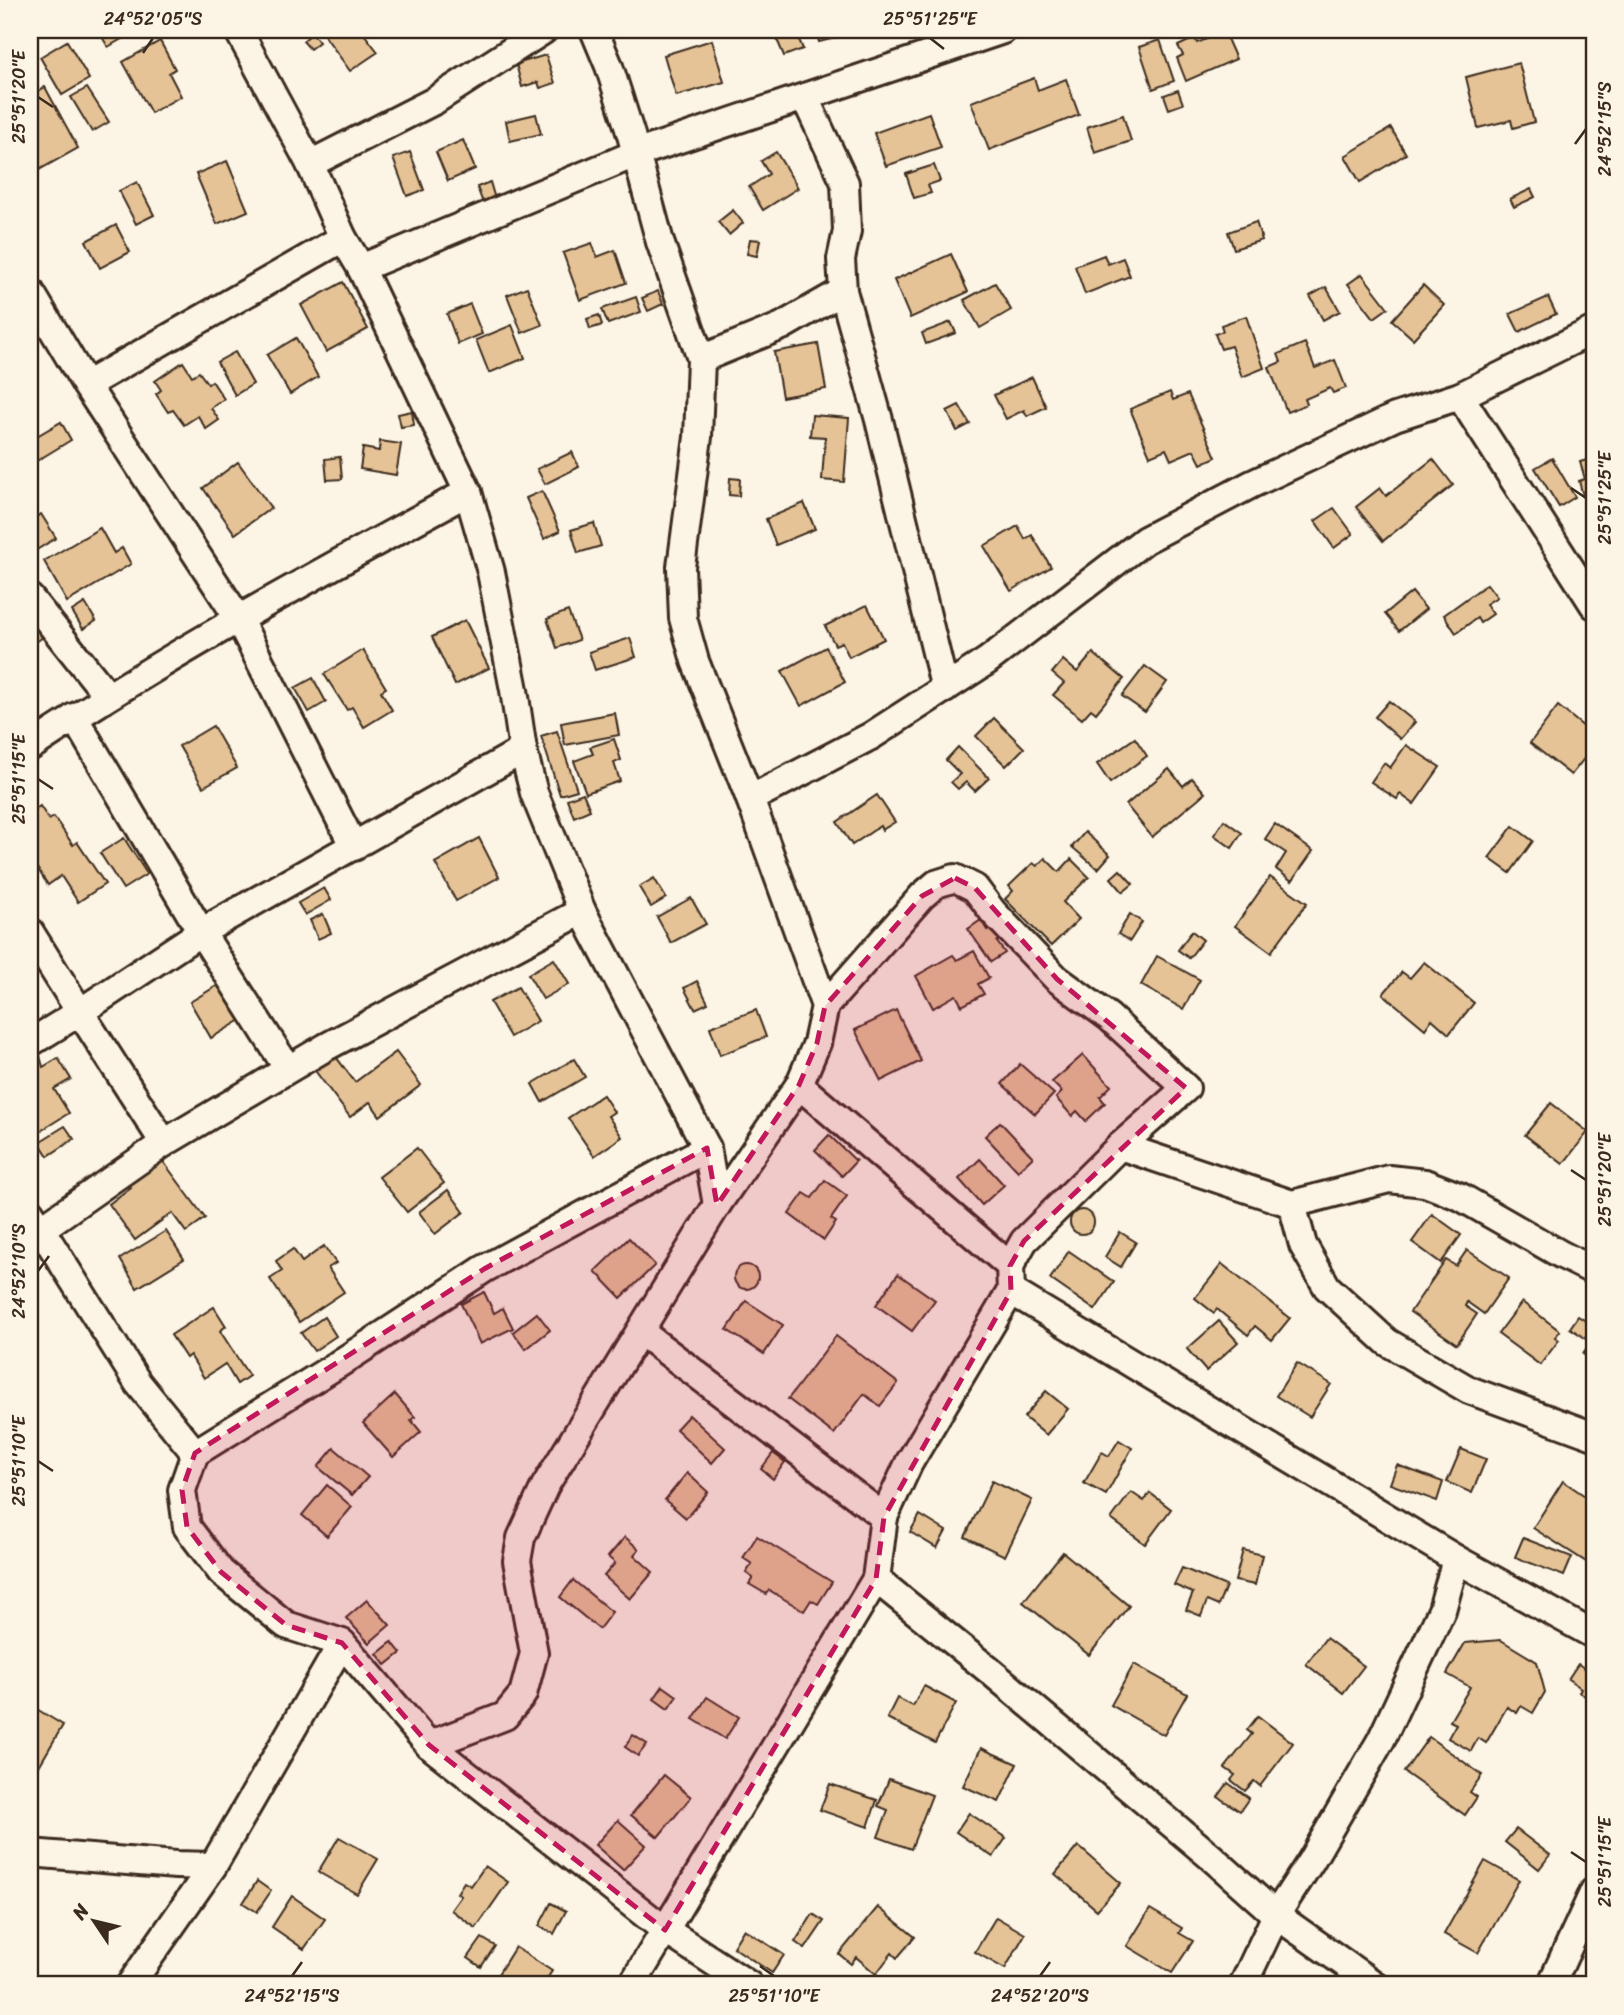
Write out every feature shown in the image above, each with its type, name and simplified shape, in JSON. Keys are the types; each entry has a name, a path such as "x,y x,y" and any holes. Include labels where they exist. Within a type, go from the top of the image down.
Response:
{"street":[{"path":"238,30 310,164 343,238 361,268 468,492 491,572 523,750 534,793 582,911 707,1148 717,1205"},
{"path":"310,164 434,101 544,30"},
{"path":"429,1745 505,1716 523,1694 534,1653 517,1561 521,1538 545,1486 717,1205 799,1084 817,1043 824,1006 750,799 695,662 683,618 681,567 698,437 701,359 660,243 609,66 594,30"},
{"path":"361,268 635,154 1003,30"},
{"path":"805,98 845,183 847,231 841,259 844,291 879,420 945,689"},
{"path":"86,385 343,238"},
{"path":"30,291 86,385 237,618 354,847"},
{"path":"701,359 782,326 844,291"},
{"path":"750,799 871,736 945,689 987,661 1145,540 1252,484 1395,417 1460,396 1594,330"},
{"path":"1460,396 1594,605"},
{"path":"30,747 107,695 237,618 468,492"},
{"path":"30,598 107,695"},
{"path":"74,717 201,932 288,1069"},
{"path":"30,1043 201,932 523,750"},
{"path":"632,1985 876,1579 884,1517 909,1463 1011,1278 1024,1241 1120,1146 1186,1088 1109,1017 1057,979 993,912 975,887 955,878 936,884 922,896 824,1006"},
{"path":"195,1453 138,1382 33,1225 288,1069 582,911"},
{"path":"30,932 164,1143"},
{"path":"799,1084 1011,1278 1456,1559 1594,1635"},
{"path":"1120,1146 1292,1204 1389,1179 1425,1183 1461,1197 1594,1271"},
{"path":"707,1148 484,1269 195,1453 182,1490 187,1527 221,1572 286,1625 342,1643 429,1745 665,1930 749,1985"},
{"path":"1292,1204 1303,1245 1328,1287 1387,1342 1469,1390 1554,1423 1591,1428"},
{"path":"641,1332 884,1517"},
{"path":"1243,1985 1276,1915 1311,1861 1381,1740 1442,1609 1456,1559"},
{"path":"876,1579 990,1671 1276,1915 1375,1985"},
{"path":"130,1985 213,1866 342,1643"},
{"path":"30,1853 213,1866"},
{"path":"1551,1985 1594,1891"}],"highlighted area":[{"path":"955,878 975,888 1057,979 1186,1088 1024,1241 1010,1266 1011,1291 884,1517 876,1579 665,1930 429,1745 342,1643 286,1625 221,1572 187,1527 182,1490 195,1453 484,1269 707,1148 717,1205 799,1085 817,1043 825,1006 922,896"}],"building":[{"path":"98,30 128,30 130,34 108,47"},
{"path":"361,30 378,52 350,71 322,32"},
{"path":"773,30 795,30 803,49 784,56"},
{"path":"816,30 867,30 819,42"},
{"path":"1224,32 1236,59 1186,81 1177,58 1183,55 1178,46 1195,38 1197,43"},
{"path":"312,33 319,42 310,49 303,41"},
{"path":"712,40 724,82 676,96 664,55"},
{"path":"1160,40 1174,81 1153,89 1139,47"},
{"path":"67,41 89,79 62,95 40,57"},
{"path":"160,41 175,69 169,73 181,96 151,113 123,62"},
{"path":"546,55 555,83 540,88 538,82 522,87 516,64"},
{"path":"1519,63 1534,122 1513,128 1511,120 1478,128 1466,77"},
{"path":"1034,78 1038,90 1066,79 1079,115 989,150 971,102"},
{"path":"45,87 78,148 30,175 30,124 33,122 30,116 30,96"},
{"path":"87,88 109,122 92,132 71,97"},
{"path":"1178,90 1183,104 1169,109 1164,95"},
{"path":"929,113 941,147 886,166 874,133"},
{"path":"536,114 541,134 510,141 506,121"},
{"path":"1123,115 1131,141 1095,153 1087,127"},
{"path":"1391,128 1406,154 1360,182 1345,156"},
{"path":"463,140 475,169 448,181 436,152"},
{"path":"410,152 424,190 407,196 393,158"},
{"path":"776,152 798,188 763,210 749,187 769,174 761,161"},
{"path":"227,161 248,211 217,224 196,174"},
{"path":"934,165 940,181 928,185 931,193 914,198 906,174"},
{"path":"137,182 154,215 136,224 119,191"},
{"path":"490,182 495,199 483,203 477,187"},
{"path":"1531,189 1535,197 1514,207 1510,199"},
{"path":"733,210 743,223 729,235 718,222"},
{"path":"1256,222 1262,240 1234,249 1228,232"},
{"path":"116,225 130,252 100,268 86,241"},
{"path":"750,239 760,240 757,256 747,254"},
{"path":"592,243 597,257 615,250 626,283 580,300 563,253"},
{"path":"951,254 968,292 910,318 894,280"},
{"path":"1104,255 1108,264 1123,258 1130,276 1085,294 1075,266"},
{"path":"1362,274 1388,308 1374,318 1348,284"},
{"path":"343,282 368,329 326,352 301,305"},
{"path":"995,283 1011,310 980,328 964,300"},
{"path":"1423,285 1444,305 1413,339 1392,320"},
{"path":"527,287 542,325 522,333 507,295"},
{"path":"1326,287 1340,311 1323,320 1310,296"},
{"path":"658,291 663,304 648,311 642,298"},
{"path":"636,297 641,312 608,324 602,309"},
{"path":"1548,297 1556,314 1519,332 1510,314"},
{"path":"470,304 482,334 458,344 447,314"},
{"path":"599,315 602,325 590,329 587,319"},
{"path":"1246,316 1264,368 1242,377 1231,346 1221,349 1215,334 1223,331 1221,325"},
{"path":"951,322 956,333 926,344 922,333"},
{"path":"512,325 525,358 489,373 476,340"},
{"path":"296,338 318,377 290,394 267,355"},
{"path":"1305,343 1315,368 1335,360 1346,388 1333,393 1330,388 1305,399 1307,404 1287,412 1269,367 1281,362 1278,354"},
{"path":"818,344 826,389 782,397 774,352"},
{"path":"235,352 253,384 235,395 217,362"},
{"path":"183,362 192,376 199,372 208,384 212,381 224,399 211,408 219,420 206,429 198,416 184,425 173,410 168,412 156,394 161,390 155,381"},
{"path":"1032,377 1046,407 1027,416 1024,410 1006,419 994,395"},
{"path":"1170,392 1173,400 1188,394 1216,457 1201,464 1194,450 1171,460 1166,449 1150,456 1130,409"},
{"path":"959,405 970,424 957,431 947,411"},
{"path":"412,411 414,425 401,427 398,414"},
{"path":"812,415 849,418 844,482 822,480 825,437 810,436"},
{"path":"61,422 71,440 30,465 30,440"},
{"path":"380,441 401,444 396,475 360,469 363,448 379,451"},
{"path":"572,452 579,467 545,484 537,469"},
{"path":"340,457 342,479 327,480 325,459"},
{"path":"1552,458 1575,497 1559,507 1535,468"},
{"path":"1594,458 1594,493 1583,496 1579,481 1585,479 1580,462"},
{"path":"1433,459 1453,485 1383,541 1356,507 1380,488 1386,496"},
{"path":"238,462 271,508 235,534 203,488"},
{"path":"730,478 740,479 739,496 729,495"},
{"path":"542,491 560,531 544,539 526,498"},
{"path":"804,503 815,529 776,545 766,519"},
{"path":"1334,508 1353,534 1334,548 1315,521"},
{"path":"41,514 56,538 33,552 30,547 30,520"},
{"path":"594,523 601,546 578,553 571,530"},
{"path":"1018,526 1025,539 1032,535 1051,567 1011,591 984,546"},
{"path":"100,528 114,553 122,548 131,564 67,602 44,561"},
{"path":"1487,584 1497,597 1486,604 1493,614 1480,623 1477,618 1456,633 1444,615"},
{"path":"1412,592 1426,609 1399,631 1385,614"},
{"path":"85,603 96,621 83,629 72,611"},
{"path":"867,605 884,639 849,657 842,642 835,645 825,626"},
{"path":"568,611 579,640 557,648 547,619"},
{"path":"30,617 43,637 30,646"},
{"path":"465,620 489,668 455,685 432,637"},
{"path":"630,638 636,657 595,670 589,652"},
{"path":"826,647 845,682 801,706 782,671"},
{"path":"363,650 386,688 381,691 392,710 364,727 352,707 347,710 324,674"},
{"path":"1093,653 1124,679 1096,713 1091,709 1082,719 1053,695 1064,683 1052,673 1063,660 1077,672"},
{"path":"1145,666 1167,682 1145,712 1122,696"},
{"path":"313,678 326,702 309,712 295,688"},
{"path":"1389,701 1415,722 1400,739 1375,717"},
{"path":"1558,706 1594,735 1594,746 1571,775 1530,743"},
{"path":"615,713 619,735 565,745 561,723"},
{"path":"994,718 1024,748 1006,766 976,736"},
{"path":"213,726 237,768 203,787 179,746"},
{"path":"557,731 577,790 560,795 541,736"},
{"path":"1135,738 1147,756 1110,783 1097,764"},
{"path":"614,739 621,760 614,763 620,781 586,793 574,761 593,754 590,747"},
{"path":"1406,745 1440,767 1414,804 1400,794 1397,799 1371,782 1384,763 1390,768"},
{"path":"958,747 989,778 975,791 966,782 958,789 951,782 960,774 946,760"},
{"path":"1169,769 1183,786 1192,778 1205,793 1152,837 1126,805"},
{"path":"583,793 590,810 574,817 567,799"},
{"path":"877,795 895,822 882,830 880,826 852,845 837,822"},
{"path":"40,806 49,820 54,817 73,845 77,842 105,884 78,902 61,876 48,885 30,857 30,813"},
{"path":"1224,820 1242,833 1232,848 1214,835"},
{"path":"1275,824 1313,851 1292,881 1276,869 1286,853 1265,839"},
{"path":"1513,826 1533,841 1510,873 1489,858"},
{"path":"1085,832 1110,855 1098,869 1072,847"},
{"path":"124,838 147,874 123,889 100,853"},
{"path":"479,838 499,877 456,901 435,863"},
{"path":"1045,858 1059,872 1071,859 1089,877 1063,902 1079,919 1051,946 1005,899 1013,891 1009,886 1033,863 1037,866"},
{"path":"1120,870 1133,884 1123,892 1111,878"},
{"path":"1270,877 1307,903 1271,952 1235,926"},
{"path":"654,878 666,898 651,907 639,887"},
{"path":"324,888 331,900 305,915 298,903"},
{"path":"691,898 706,924 671,943 657,917"},
{"path":"323,914 331,933 318,939 310,920"},
{"path":"1130,914 1142,922 1130,941 1118,934"},
{"path":"981,920 987,930 993,926 1001,939 997,942 1005,953 991,962 968,929"},
{"path":"1192,931 1203,940 1189,958 1178,950"},
{"path":"974,951 989,978 978,984 984,994 962,1006 956,995 933,1008 916,976 953,955 957,960"},
{"path":"1157,956 1200,980 1183,1009 1141,985"},
{"path":"554,959 569,984 543,999 528,974"},
{"path":"1424,962 1474,1003 1449,1034 1432,1019 1425,1029 1383,994 1402,972 1410,978"},
{"path":"225,981 246,1017 211,1038 190,1002"},
{"path":"697,981 708,1003 695,1009 684,988"},
{"path":"518,987 538,1021 510,1037 490,1002"},
{"path":"756,1010 766,1037 720,1055 710,1027"},
{"path":"896,1010 921,1061 881,1081 855,1030"},
{"path":"396,1052 421,1085 380,1116 370,1102 350,1117 313,1068 333,1053 355,1082"},
{"path":"1083,1055 1111,1086 1100,1097 1105,1103 1086,1121 1077,1111 1072,1116 1056,1098 1062,1092 1052,1082"},
{"path":"40,1056 43,1067 58,1058 71,1079 54,1089 69,1113 34,1135 30,1129 30,1062"},
{"path":"574,1059 585,1077 542,1102 532,1084"},
{"path":"1020,1064 1054,1094 1035,1114 1002,1084"},
{"path":"603,1095 614,1112 608,1116 622,1137 594,1156 568,1118"},
{"path":"1551,1103 1588,1132 1563,1164 1525,1135"},
{"path":"1000,1122 1033,1157 1018,1171 985,1136"},
{"path":"65,1126 74,1139 48,1156 39,1142"},
{"path":"829,1135 856,1161 842,1176 815,1150"},
{"path":"417,1148 444,1183 407,1212 379,1177"},
{"path":"157,1153 205,1218 186,1232 172,1213 135,1240 109,1204 131,1187 124,1177"},
{"path":"980,1159 1004,1185 982,1205 959,1179"},
{"path":"825,1180 847,1196 831,1219 836,1222 824,1240 789,1214 804,1193 812,1198"},
{"path":"448,1190 464,1212 435,1234 419,1212"},
{"path":"1077,1210 1087,1210 1094,1217 1094,1227 1087,1234 1077,1234 1070,1227 1070,1217"},
{"path":"1432,1214 1461,1235 1441,1263 1412,1242"},
{"path":"166,1231 184,1259 137,1288 120,1259"},
{"path":"1120,1232 1136,1242 1121,1267 1105,1257"},
{"path":"629,1238 655,1265 621,1298 595,1271"},
{"path":"324,1246 336,1263 328,1268 344,1292 299,1322 270,1279 282,1271 276,1261 293,1249 302,1262"},
{"path":"1467,1250 1509,1278 1484,1314 1467,1302 1465,1306 1477,1314 1457,1344 1410,1312 1446,1260 1456,1266"},
{"path":"1069,1251 1114,1282 1095,1310 1050,1279"},
{"path":"1222,1264 1290,1318 1272,1340 1255,1326 1248,1335 1217,1309 1214,1313 1195,1298"},
{"path":"741,1265 751,1265 758,1272 758,1282 751,1289 741,1289 734,1282 734,1272"},
{"path":"898,1274 935,1300 912,1331 876,1305"},
{"path":"484,1292 494,1313 503,1308 513,1328 480,1344 461,1304"},
{"path":"746,1301 783,1325 764,1354 727,1330"},
{"path":"1522,1302 1560,1331 1555,1337 1559,1340 1540,1365 1498,1334"},
{"path":"214,1307 226,1326 220,1331 249,1376 237,1384 225,1364 204,1378 190,1355 186,1358 171,1335"},
{"path":"537,1313 550,1330 526,1349 513,1332"},
{"path":"1578,1316 1594,1326 1594,1344 1570,1328"},
{"path":"324,1317 336,1336 314,1351 301,1333"},
{"path":"1219,1321 1238,1342 1206,1371 1187,1349"},
{"path":"30,1325 36,1339 30,1341"},
{"path":"836,1336 898,1383 880,1406 864,1394 834,1434 788,1399"},
{"path":"1590,1345 1594,1348 1594,1362 1583,1354"},
{"path":"1297,1363 1331,1384 1310,1417 1276,1396"},
{"path":"1046,1391 1068,1409 1046,1435 1024,1417"},
{"path":"395,1394 415,1417 411,1420 421,1432 393,1457 363,1423"},
{"path":"689,1415 725,1448 712,1463 676,1429"},
{"path":"1119,1440 1132,1448 1106,1495 1084,1483 1102,1452 1109,1456"},
{"path":"334,1448 368,1477 352,1495 318,1467"},
{"path":"1461,1449 1486,1459 1472,1493 1447,1482"},
{"path":"773,1453 785,1462 773,1479 761,1469"},
{"path":"1397,1465 1443,1482 1437,1501 1390,1484"},
{"path":"687,1473 708,1492 686,1518 665,1500"},
{"path":"992,1481 1032,1500 1005,1556 965,1537"},
{"path":"1563,1481 1594,1502 1594,1553 1588,1563 1533,1528"},
{"path":"327,1485 352,1507 327,1536 302,1515"},
{"path":"1131,1492 1144,1501 1150,1493 1171,1509 1145,1544 1111,1519"},
{"path":"920,1515 946,1531 937,1548 910,1532"},
{"path":"757,1536 832,1582 818,1604 811,1600 804,1611 769,1590 766,1594 749,1584 753,1578 746,1573 752,1564 743,1558"},
{"path":"625,1537 639,1549 634,1555 653,1572 630,1599 604,1576 615,1563 608,1557"},
{"path":"1523,1538 1572,1557 1564,1576 1515,1557"},
{"path":"1243,1550 1262,1555 1255,1585 1235,1581"},
{"path":"1063,1552 1129,1606 1089,1655 1023,1602"},
{"path":"1182,1568 1226,1586 1218,1606 1207,1601 1201,1616 1186,1610 1193,1593 1174,1585"},
{"path":"573,1580 612,1612 599,1629 560,1597"},
{"path":"367,1600 390,1625 369,1643 346,1618"},
{"path":"1326,1638 1364,1666 1343,1693 1306,1664"},
{"path":"1501,1640 1537,1662 1545,1692 1533,1713 1521,1706 1517,1713 1507,1707 1486,1743 1478,1738 1471,1751 1448,1738 1456,1724 1450,1721 1470,1687 1447,1674 1465,1643"},
{"path":"392,1642 401,1653 386,1665 377,1654"},
{"path":"1134,1664 1187,1694 1164,1735 1111,1705"},
{"path":"1578,1664 1594,1674 1594,1702 1579,1692 1581,1688 1568,1679"},
{"path":"663,1686 677,1696 668,1709 654,1699"},
{"path":"924,1686 956,1703 935,1743 887,1718 897,1698 913,1706"},
{"path":"707,1697 739,1717 725,1739 693,1719"},
{"path":"30,1705 63,1725 35,1773 30,1771"},
{"path":"1258,1716 1293,1743 1260,1786 1254,1781 1245,1791 1231,1780 1235,1775 1225,1768 1252,1734 1247,1730"},
{"path":"633,1735 647,1744 638,1756 625,1747"},
{"path":"1429,1737 1482,1775 1470,1792 1477,1797 1465,1815 1404,1772"},
{"path":"981,1748 1017,1764 999,1802 963,1786"},
{"path":"664,1775 691,1797 658,1837 631,1815"},
{"path":"889,1779 932,1795 911,1849 878,1837 888,1810 878,1806"},
{"path":"1228,1783 1249,1798 1240,1811 1218,1797"},
{"path":"830,1784 877,1800 868,1827 820,1810"},
{"path":"969,1813 1006,1838 993,1857 956,1832"},
{"path":"618,1820 646,1845 623,1870 595,1845"},
{"path":"1516,1829 1550,1855 1539,1869 1505,1842"},
{"path":"339,1837 378,1859 357,1894 318,1872"},
{"path":"1078,1846 1121,1883 1097,1910 1055,1874"},
{"path":"1485,1861 1519,1880 1478,1953 1444,1934"},
{"path":"485,1866 508,1882 476,1928 451,1910 461,1896 457,1893 464,1882 471,1886"},
{"path":"257,1881 271,1891 257,1912 243,1903"},
{"path":"292,1896 325,1919 304,1949 272,1927"},
{"path":"551,1903 566,1911 554,1934 539,1926"},
{"path":"878,1907 915,1937 897,1958 892,1953 876,1974 856,1957 851,1964 839,1954"},
{"path":"1150,1909 1182,1928 1179,1933 1193,1941 1172,1973 1127,1946"},
{"path":"813,1914 824,1921 805,1949 795,1942"},
{"path":"996,1917 1025,1934 1005,1969 975,1952"},
{"path":"744,1929 784,1955 772,1973 733,1947"},
{"path":"482,1938 495,1946 481,1967 468,1958"},
{"path":"515,1947 552,1971 543,1985 505,1985 495,1979"},
{"path":"322,1977 333,1985 316,1985"}]}
